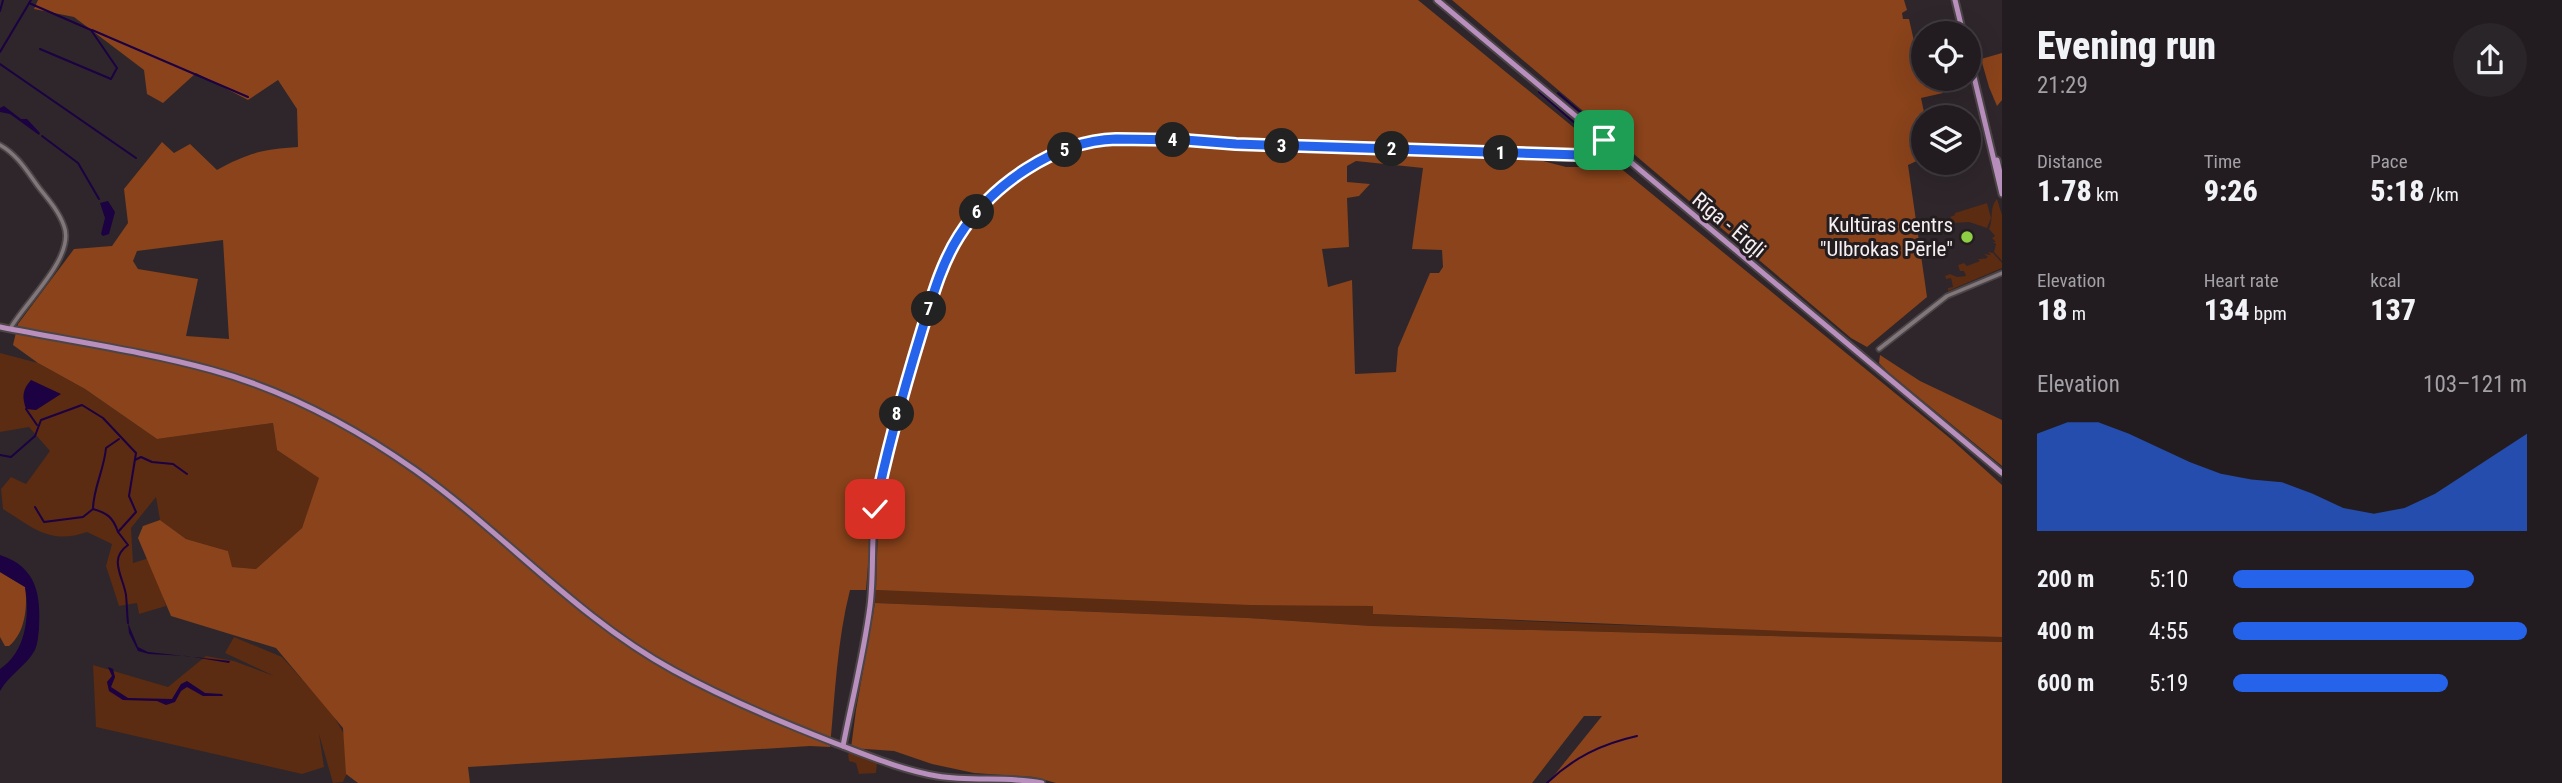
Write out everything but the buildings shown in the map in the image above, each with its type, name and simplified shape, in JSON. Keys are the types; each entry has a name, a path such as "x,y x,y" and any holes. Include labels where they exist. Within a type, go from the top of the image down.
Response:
{"main road":[{"name":"Rīga - Ērgļi","path":"1437,0 2002,473"},
{"path":"1955,0 1960,21"},
{"path":"1978,91 2002,194"},
{"path":"843,746 865,641 871,593 875,509 889,442 926,317 948,255 966,225 999,190 1053,154 1104,140 1185,140 1580,155 1593,153 1607,143"},
{"path":"1991,145 2002,181"},
{"path":"0,327 212,370 317,411 418,472 590,615 658,662 737,703 896,766 961,779 1005,778 1042,783"}],"street":[{"path":"0,145 18,160 54,207 65,228 65,240 56,265 10,329"},
{"path":"1879,349 1940,300 2002,273"}],"shaded area":[{"path":"38,0 1418,0 1589,140 1589,144 1570,149 1234,139 1184,135 1101,135 1075,139 1023,165 996,184 964,219 947,250 928,300 887,438 873,505 866,590 850,590 837,668 830,747 810,746 468,767 470,783 358,783 346,774 343,728 276,648 171,616 138,538 143,526 160,520 186,539 228,551 232,567 256,569 302,528 319,478 277,450 273,423 157,439 85,389 38,363 13,345 18,324 74,249 112,246 128,223 124,189 162,142 174,153 190,144 217,170 256,153 298,147 297,109 278,80 248,100 196,73 163,103 147,94 144,70 74,17 34,9","holes":["223,240 229,339 186,336 198,279 138,269 133,261 137,251"]},
{"path":"1452,0 1904,0 1907,10 1902,13 1903,19 1909,19 1911,28 1911,91 1943,93 1921,98 1922,105 1911,105 1911,164 1908,165 1927,297 1867,347 1851,338"},
{"path":"2002,53 2002,100 1997,106 1989,87 1981,59"},
{"path":"4,106 21,119 27,119 39,135 10,114 0,112 0,108"},
{"path":"1107,144 1190,144 1543,161 1566,167 1600,167 1613,162 1951,439 2002,485 2002,637 1373,614 1373,606 1250,605 876,590 879,515 886,472 938,297 955,254 982,212 1013,184 1049,162 1087,148","holes":["1356,161 1423,168 1412,249 1442,250 1443,267 1439,273 1430,273 1398,348 1396,372 1355,374 1352,280 1328,287 1322,249 1349,247 1347,198 1359,196 1370,184 1347,182 1347,166"]},
{"path":"1997,199 2002,215 2002,261 1994,252 1996,244 1993,242 1996,242 1992,238 1995,236 1989,229"},
{"path":"108,201 115,212 109,234 103,236 101,234 105,218 100,203"},
{"path":"1987,203 1991,218 1987,228 1969,222 1953,223 1950,217 1955,213"},
{"path":"1988,252 1993,253 2002,263 2002,268 1948,291 1948,288 1953,287 1951,278 1946,279 1945,276 1966,276 1958,265 1964,263 1967,266 1980,261 1978,259 1984,259 1981,256 1985,259 1988,257 1984,254 1991,255"},
{"path":"0,353 38,363 85,389 157,439 273,423 277,450 320,478 302,528 256,569 231,567 228,551 186,539 160,520 156,497 131,528 133,563 152,557 166,606 139,614 137,603 119,606 106,566 112,544 87,532 63,537 43,532 3,509 1,489 11,477 26,484 50,451 29,427 0,432"},
{"path":"1880,355 1920,381 2002,420 2002,466 1888,372 1879,363"},
{"path":"31,380 61,394 36,410 26,409 24,394"},
{"path":"0,555 12,560 29,575 37,594 39,617 35,650 0,691 0,669 9,662 21,643 27,610 25,587 0,572"},
{"path":"0,572 25,587 26,602 22,627 9,646 5,646 0,637"},
{"path":"876,590 1373,606 1373,614 2002,637 2002,642 1372,626 1248,618 875,603"},
{"path":"875,603 1248,618 1372,626 2002,642 2002,783 1548,783 1602,716 1584,716 1532,783 1056,783 1034,777 974,773 932,764 894,751 851,748"},
{"path":"128,623 138,647 148,652 182,656 138,651 129,633"},
{"path":"234,637 282,657 332,713 344,734 347,773 343,782 333,783 319,734 324,767 302,774 96,727 93,665 168,687 206,656 234,661 274,676 225,653"},
{"path":"192,657 230,661 229,663"},
{"path":"108,667 113,669 115,677 111,687 128,698 172,699 181,684 187,681 205,693 223,696 203,696 187,687 181,691 175,702 166,705 157,701 123,700 109,691 107,682 112,676"},
{"path":"852,752 877,763 876,773 859,774 856,763 849,761 848,754"}],"waterway":[{"path":"0,11 3,0"},
{"path":"0,52 31,0"},
{"path":"29,3 91,30 117,68 111,79 40,49"},
{"path":"92,30 248,97"},
{"path":"0,64 136,158"},
{"path":"1539,92 1592,138"},
{"path":"1558,93 1631,155"},
{"path":"42,136 78,163 99,199"},
{"path":"1524,149 1582,150 1594,145"},
{"path":"1605,152 1615,156"},
{"path":"1601,154 1622,165"},
{"path":"1541,157 1578,160 1602,155"},
{"path":"0,455 11,457 35,436 41,420 82,405 103,418 136,453 129,496 136,512 118,532 128,545 122,550 118,562 126,595 128,623"},
{"path":"26,409 37,425"},
{"path":"93,508 106,448 119,439"},
{"path":"135,460 141,457 152,462 173,464 187,474"},
{"path":"35,507 44,522 83,517 93,509 109,516 118,532"},
{"path":"1547,783 1588,753 1637,736"}],"place":[{"name":"Kultūras centrs \"Ulbrokas Pērle\"","path":"1967,237"}],"route":[{"path":"875,509 889,442 930,304 948,255 966,225 990,197 1053,154 1116,139 1588,155 1604,140"}]}
